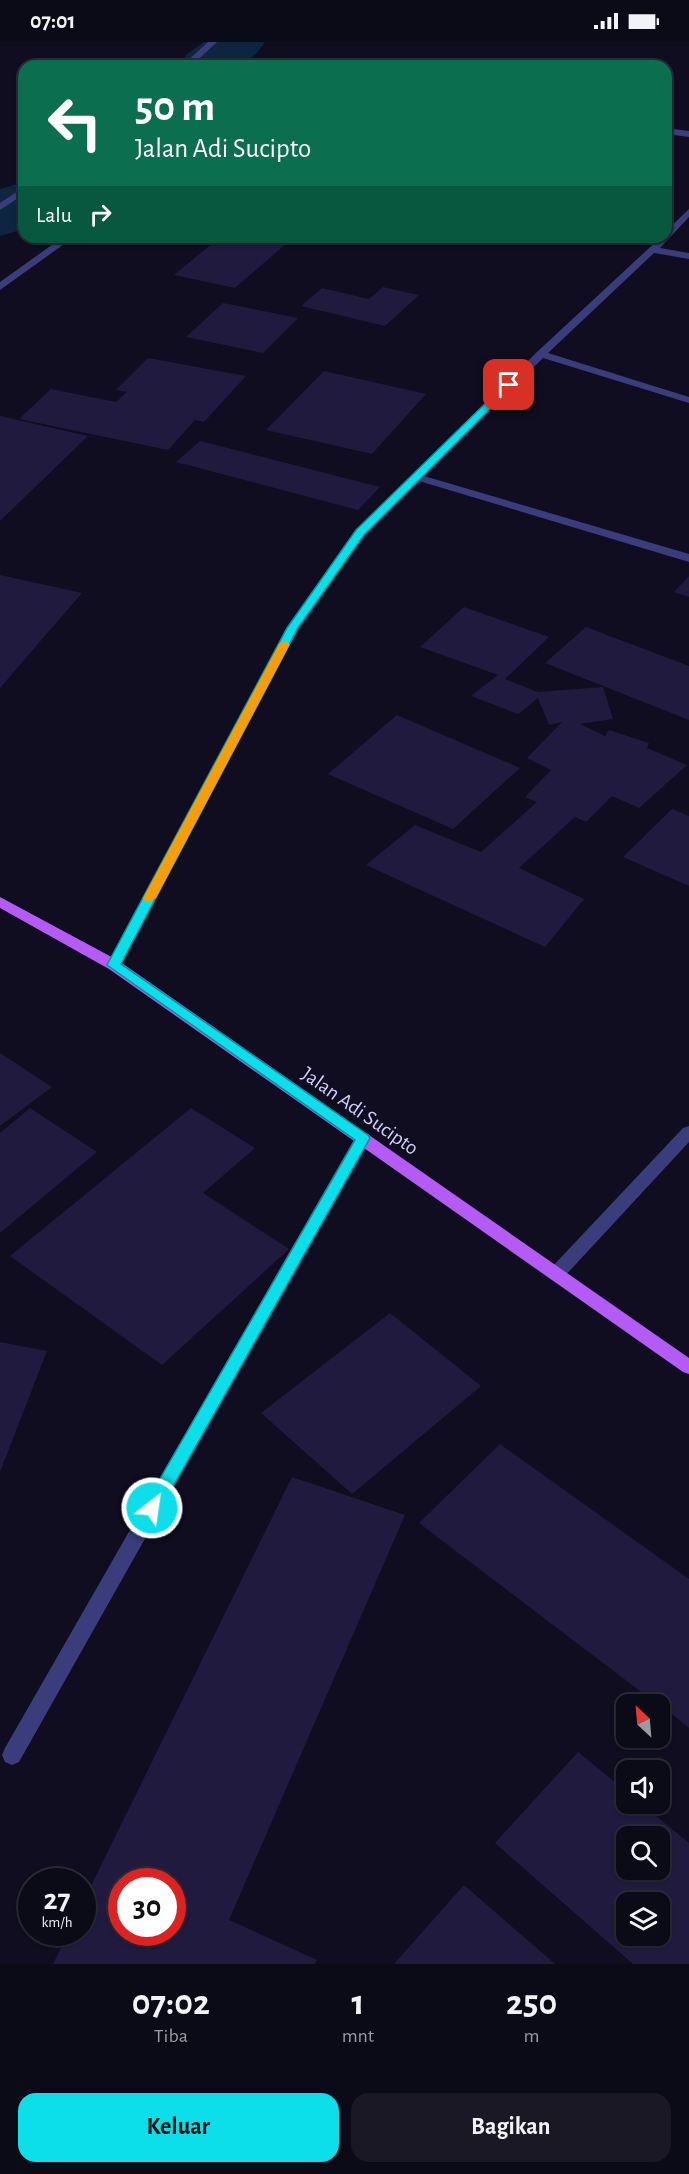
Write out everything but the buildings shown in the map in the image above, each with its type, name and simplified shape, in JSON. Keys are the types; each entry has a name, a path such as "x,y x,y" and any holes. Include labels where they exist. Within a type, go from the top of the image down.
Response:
{"main road":[{"name":"Jalan Adi Sucipto","path":"0,902 114,965 689,1367"}],"street":[{"path":"193,60 213,42"},
{"path":"672,132 689,134"},
{"path":"0,207 18,194"},
{"path":"672,230 689,212"},
{"path":"0,287 61,243"},
{"path":"114,965 293,628 360,532 541,354 660,243"},
{"path":"654,250 689,256"},
{"path":"541,354 689,400"},
{"path":"416,477 689,558"},
{"path":"557,1274 689,1132"},
{"path":"12,1755 363,1138"}],"waterway":[{"path":"214,60 238,42"},
{"path":"0,217 18,204"}],"slow traffic":[{"path":"149,898 284,644"}],"route":[{"path":"152,1508 363,1138 114,965 293,628 360,532 509,385"}]}
